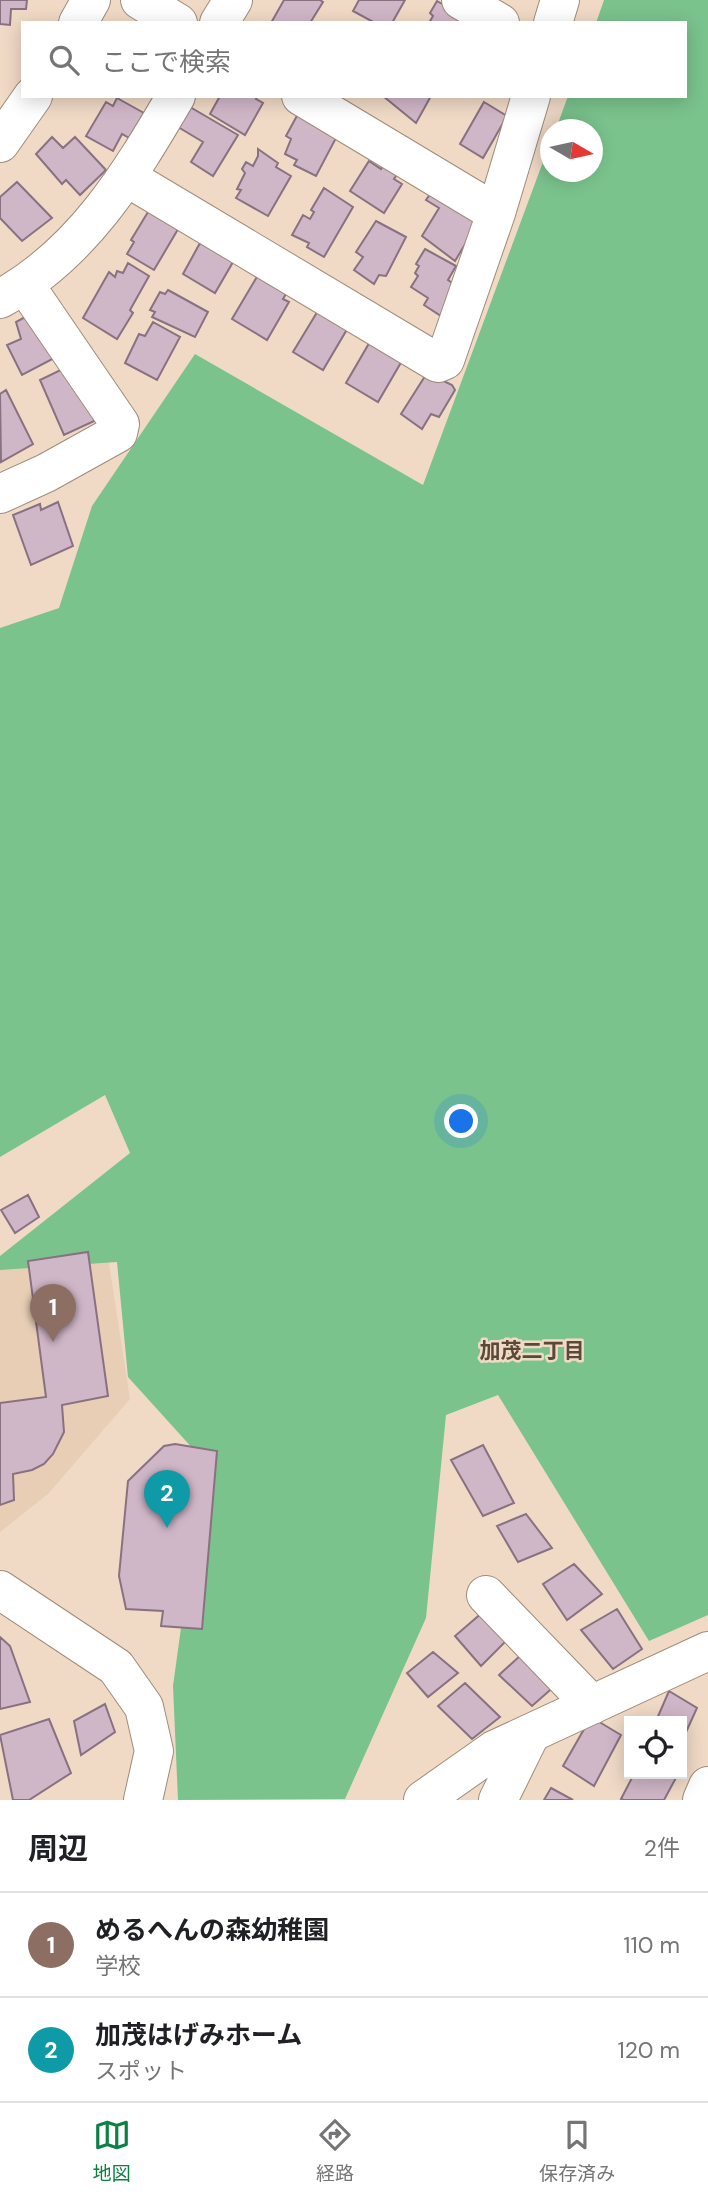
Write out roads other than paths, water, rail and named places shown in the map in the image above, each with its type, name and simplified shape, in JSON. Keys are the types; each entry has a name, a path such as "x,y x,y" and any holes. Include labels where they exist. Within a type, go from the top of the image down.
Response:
{"street":[{"path":"79,21 91,0"},
{"path":"140,0 175,21"},
{"path":"220,21 233,0"},
{"path":"461,0 497,21"},
{"path":"554,21 560,0"},
{"path":"0,143 32,98"},
{"path":"0,494 75,458 118,433 120,424 13,292 80,236 128,178 175,98"},
{"path":"304,98 496,213"},
{"path":"128,178 438,363 445,360 496,213 530,98"},
{"path":"0,1590 116,1667 144,1707 154,1751 143,1800"},
{"path":"486,1595 592,1705"},
{"path":"423,1800 494,1751 708,1651"},
{"path":"498,1800 531,1733"},
{"path":"702,1800 708,1786"}],"place":[{"name":"めるへんの森幼稚園","path":"53,1342"},
{"name":"加茂はげみホーム","path":"167,1528"}],"district":[{"name":"加茂二丁目","path":"532,1351"}]}
